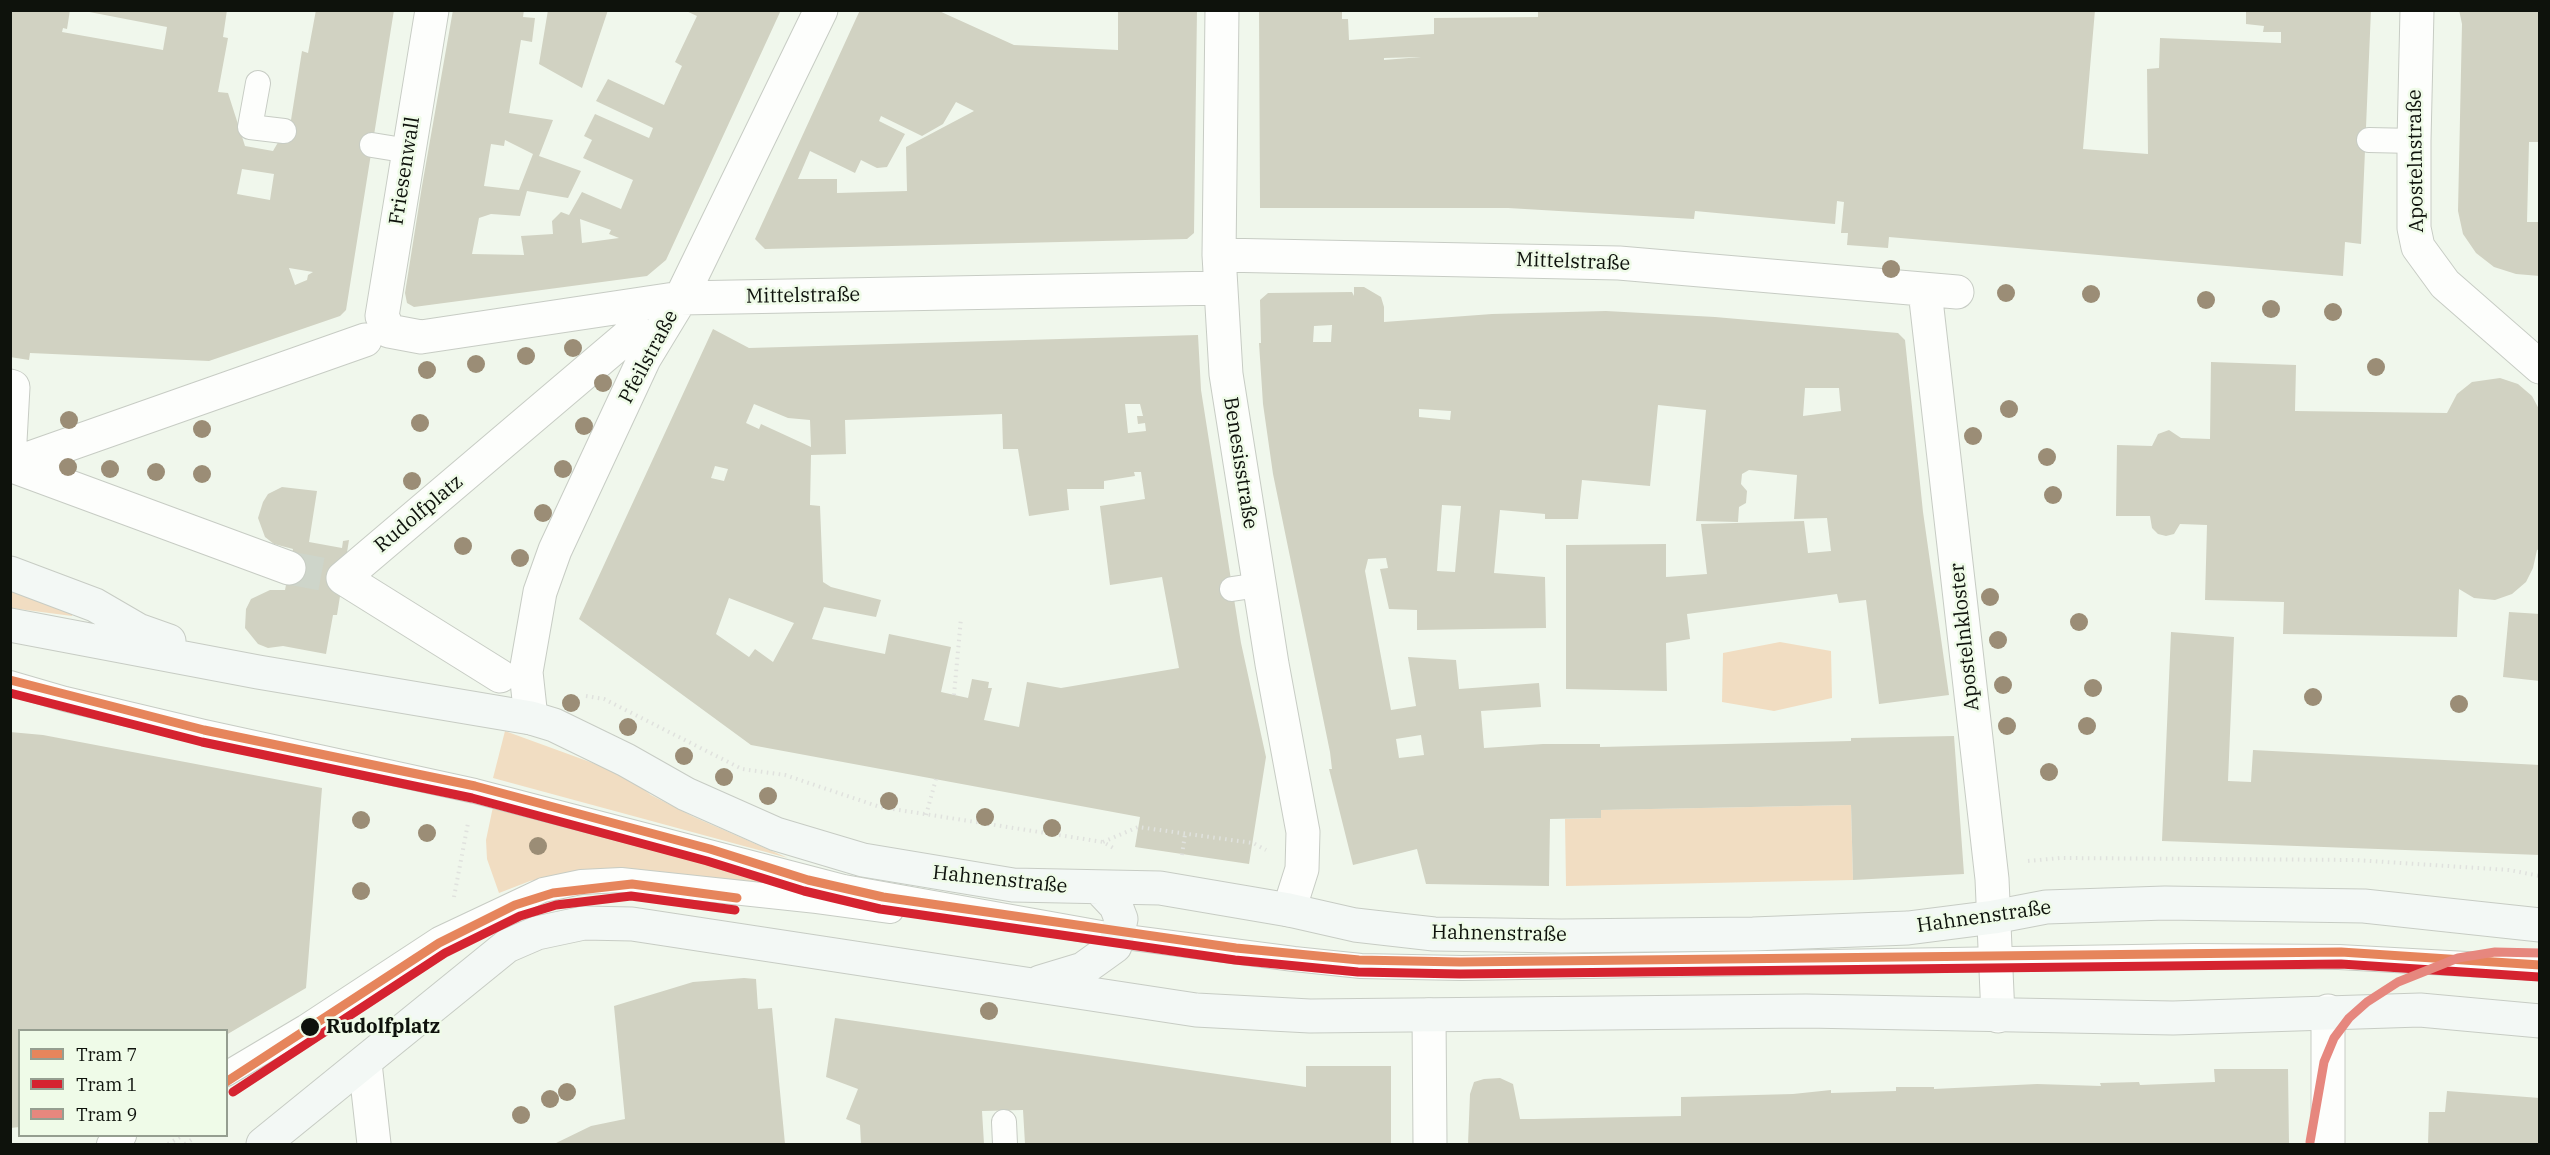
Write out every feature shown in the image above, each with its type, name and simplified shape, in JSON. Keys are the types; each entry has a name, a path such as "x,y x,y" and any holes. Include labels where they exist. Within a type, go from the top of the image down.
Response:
{"main road":[{"path":"10,573 96,605 138,630 258,672"},
{"path":"10,626 258,672"},
{"name":"Hahnenstraße","path":"258,672 493,710 519,694 564,730 626,760 686,794 776,834 863,860 1013,885 1160,888 1289,909 1355,926 1434,934 1561,936 1908,928 1994,917 2046,906 2214,903 2364,906 2540,925"},
{"path":"1032,985 1083,969 1116,941 1121,919 1116,906 1099,888"},
{"path":"263,1144 507,946 537,933 584,923 632,924 1196,1010 1310,1016 1818,1011 2173,1018 2328,1011 2420,1010 2540,1021"}],"street":[{"name":"Friesenwall","path":"377,335 432,10"},
{"name":"Pfeilstraße","path":"519,694 526,672 540,592 555,550 644,359 681,298 821,10"},
{"name":"Benesisstraße","path":"1222,10 1219,255 1226,374 1246,587 1303,832 1302,869 1289,909"},
{"name":"Apostelnstraße","path":"2416,10 2414,228 2418,247 2445,284 2540,367"},
{"name":"Mittelstraße","path":"1219,255 1619,263 1941,291"},
{"name":"Mittelstraße","path":"377,335 421,337 681,298 1220,288"},
{"name":"Apostelnkloster","path":"1941,291 1992,879 1998,1016"},
{"name":"Rudolfplatz","path":"519,694 343,578 635,330"},
{"path":"10,465 377,335"},
{"path":"10,386 13,387 10,441"},
{"path":"10,465 289,568"},
{"path":"2328,1011 2328,1144"},
{"path":"1429,1015 1430,1144"},
{"path":"365,1063 374,1144"}],"lane":[{"path":"258,83 250,127 284,131"},
{"path":"2369,140 2414,141"},
{"path":"372,145 409,151"},
{"path":"10,683 180,727 475,791 844,887 1271,969 1395,977 1740,978 1996,966 2339,957 2540,968"},
{"path":"228,1073 306,1027 439,939 543,890 581,882 621,880 817,901 1116,941"},
{"path":"1996,966 2460,974 2540,980"}],"path":[{"path":"954,694 961,618"},
{"path":"519,694 604,699 742,769 785,775 880,807 1103,842 1138,827 1253,843"},
{"path":"926,815 936,779"},
{"path":"469,925 453,894 475,791"},
{"path":"1182,854 1185,834"},
{"path":"1992,879 2019,862 2060,858 2355,860 2509,870 2540,876"},
{"path":"185,1144 194,1138"}],"shaded area":[{"path":"10,588 72,613 72,616 11,608"},
{"path":"1780,642 1831,651 1832,698 1774,711 1722,702 1723,653"},
{"path":"505,731 623,774 651,795 694,817 788,858 493,778"},
{"path":"494,802 824,893 567,874 530,881 499,893 487,859 486,840"},
{"path":"1851,805 1853,880 1566,886 1565,819 1601,818 1601,810"}],"building":[{"path":"10,10 70,10 67,29 63,28 62,32 163,50 167,27 79,10 227,10 223,37 228,38 218,92 228,93 245,146 273,151 291,120 302,51 308,53 316,10 394,10 346,310 340,316 209,361 30,353 29,360 10,357","holes":["242,169 274,174 270,200 237,194","289,268 313,272 308,275 307,280 295,285"]},
{"path":"453,10 524,10 523,17 535,18 532,42 521,40 509,113 553,120 539,156 581,171 568,198 527,191 520,216 491,214 479,218 472,254 524,255 521,236 553,234 552,221 561,212 569,215 582,192 621,209 633,180 583,158 592,140 584,136 595,114 649,138 653,128 596,101 608,79 664,105 682,66 675,62 697,16 684,10 781,10 666,260 647,276 414,307 407,303 405,293","holes":["505,140 533,154 519,190 484,186 491,144 504,146","580,219 611,230 609,234 619,238 582,243"]},
{"path":"548,10 608,10 582,88 539,64"},
{"path":"860,10 937,10 1014,45 1118,50 1118,10 1197,10 1194,233 1187,239 765,249 755,239","holes":["956,102 974,111 906,147 907,191 837,193 837,179 798,179 810,151 855,173 861,160 877,168 887,167 905,134 879,121 881,116 922,136 943,124"]},
{"path":"1259,10 1342,10 1342,19 1348,19 1349,40 1434,34 1434,18 1538,17 1538,10 2095,10 2083,149 2148,154 2147,69 2159,68 2160,38 2281,43 2281,32 2263,32 2264,26 2246,24 2246,10 2371,10 2361,244 2345,242 2343,276 1889,237 1888,248 1847,245 1848,233 1841,233 1844,202 1837,201 1835,224 1695,211 1694,219 1508,208 1260,208","holes":["1421,57 1384,60 1384,58"]},
{"path":"2459,10 2540,10 2540,142 2529,142 2527,222 2540,222 2540,276 2516,274 2494,267 2476,253 2463,234 2458,211 2462,24"},
{"path":"1354,287 1364,287 1381,297 1384,322 1492,314 1606,311 1715,317 1898,333 1905,340 1923,512 1949,695 1879,704 1866,600 1839,603 1837,594 1687,614 1690,639 1666,643 1667,691 1566,689 1566,545 1666,544 1666,577 1707,574 1701,524 1804,521 1808,553 1831,551 1827,518 1794,519 1797,475 1749,470 1742,474 1741,484 1747,491 1746,503 1739,507 1738,522 1696,521 1706,410 1658,405 1650,486 1582,480 1578,519 1545,519 1545,514 1500,510 1494,573 1545,577 1546,628 1417,630 1417,610 1389,609 1380,569 1388,568 1386,558 1368,559 1365,571 1391,710 1416,706 1408,657 1456,660 1459,689 1539,683 1541,707 1481,711 1484,748 1543,744 1600,744 1600,747 1954,736 1964,874 1853,880 1851,805 1601,810 1601,818 1550,819 1549,886 1426,884 1417,849 1353,865 1329,769 1332,769 1330,752 1273,474 1263,404 1259,343 1261,343 1260,300 1268,293 1352,292 1354,296","holes":["1332,325 1331,342 1313,342 1314,326","1805,388 1839,388 1841,411 1803,416","1419,409 1451,411 1450,420 1419,417","1442,505 1461,506 1455,572 1437,571","1421,735 1424,755 1399,758 1396,739"]},
{"path":"713,329 749,348 1198,335 1201,390 1241,643 1266,757 1249,864 1135,847 1140,817 751,745 579,619","holes":["754,404 788,418 810,420 811,447 761,424 759,429 746,423","1125,404 1140,404 1143,416 1137,416 1138,424 1145,423 1146,431 1128,433","1002,414 1003,449 1018,449 1029,516 1069,510 1067,489 1104,489 1104,481 1135,476 1134,472 1141,472 1145,499 1100,506 1110,585 1162,577 1179,668 1061,688 1027,682 1019,727 984,720 992,688 988,688 989,682 972,679 968,698 941,692 951,647 889,634 885,654 812,639 824,607 876,617 881,600 831,587 823,582 820,506 810,505 811,455 846,454 845,420","715,466 728,469 724,481 711,478","729,598 794,623 773,662 755,649 749,657 716,634"]},
{"path":"2211,362 2296,365 2295,411 2447,413 2457,394 2472,382 2500,378 2518,384 2532,396 2540,411 2540,549 2537,550 2533,568 2526,582 2512,594 2495,600 2474,598 2459,589 2457,637 2283,634 2284,602 2205,600 2207,525 2180,524 2174,534 2166,536 2158,534 2152,528 2150,516 2116,516 2117,445 2152,446 2158,434 2169,430 2181,438 2210,439"},
{"path":"282,487 317,491 309,542 342,548 343,541 349,540 337,615 333,615 326,654 283,646 268,648 258,644 245,628 246,609 251,599 270,590 285,590 293,549 274,544 265,537 258,518 268,494"},
{"path":"2509,612 2540,614 2540,681 2503,677"},
{"path":"2171,632 2234,637 2228,781 2251,782 2253,750 2540,765 2540,855 2162,841"},
{"path":"10,732 43,735 322,788 306,988 228,1034 228,1029 18,1029 18,1127 10,1128"},
{"path":"756,979 758,1009 772,1008 785,1144 554,1144 591,1126 625,1119 614,1006 693,982"},
{"path":"835,1018 1306,1087 1306,1066 1391,1066 1391,1144 1025,1144 1023,1110 982,1111 984,1144 861,1144 860,1125 846,1119 858,1089 826,1077"},
{"path":"2214,1069 2288,1069 2289,1144 1468,1144 1470,1094 1474,1082 1484,1079 1500,1078 1513,1084 1520,1119 1534,1119 1681,1116 1681,1097 1793,1094 1831,1090 1831,1093 1896,1091 1896,1087 1934,1087 1934,1089 2037,1084 2101,1086 2100,1083 2139,1082 2140,1085 2215,1082"},
{"path":"2447,1091 2540,1098 2540,1144 2428,1144 2429,1112 2445,1112"}],"tunnel":[{"path":"289,568 343,578"}],"tram line":[{"name":"7","path":"10,680 204,730 475,786 710,849 808,880 883,897 1236,948 1359,960 1460,962 2341,952 2540,965"},
{"name":"1","path":"10,693 202,742 472,798 707,861 804,891 880,909 1235,960 1358,972 1460,974 2341,964 2539,977"},
{"name":"7","path":"228,1081 439,943 515,905 553,893 632,884 737,898"},
{"name":"1","path":"233,1092 445,953 520,916 556,905 631,896 735,910"},
{"name":"9","path":"2310,1142 2324,1062 2334,1038 2349,1018 2367,1002 2398,982 2458,958 2495,952 2540,953"}],"place":[{"name":"Rudolfplatz","path":"310,1027"}]}
